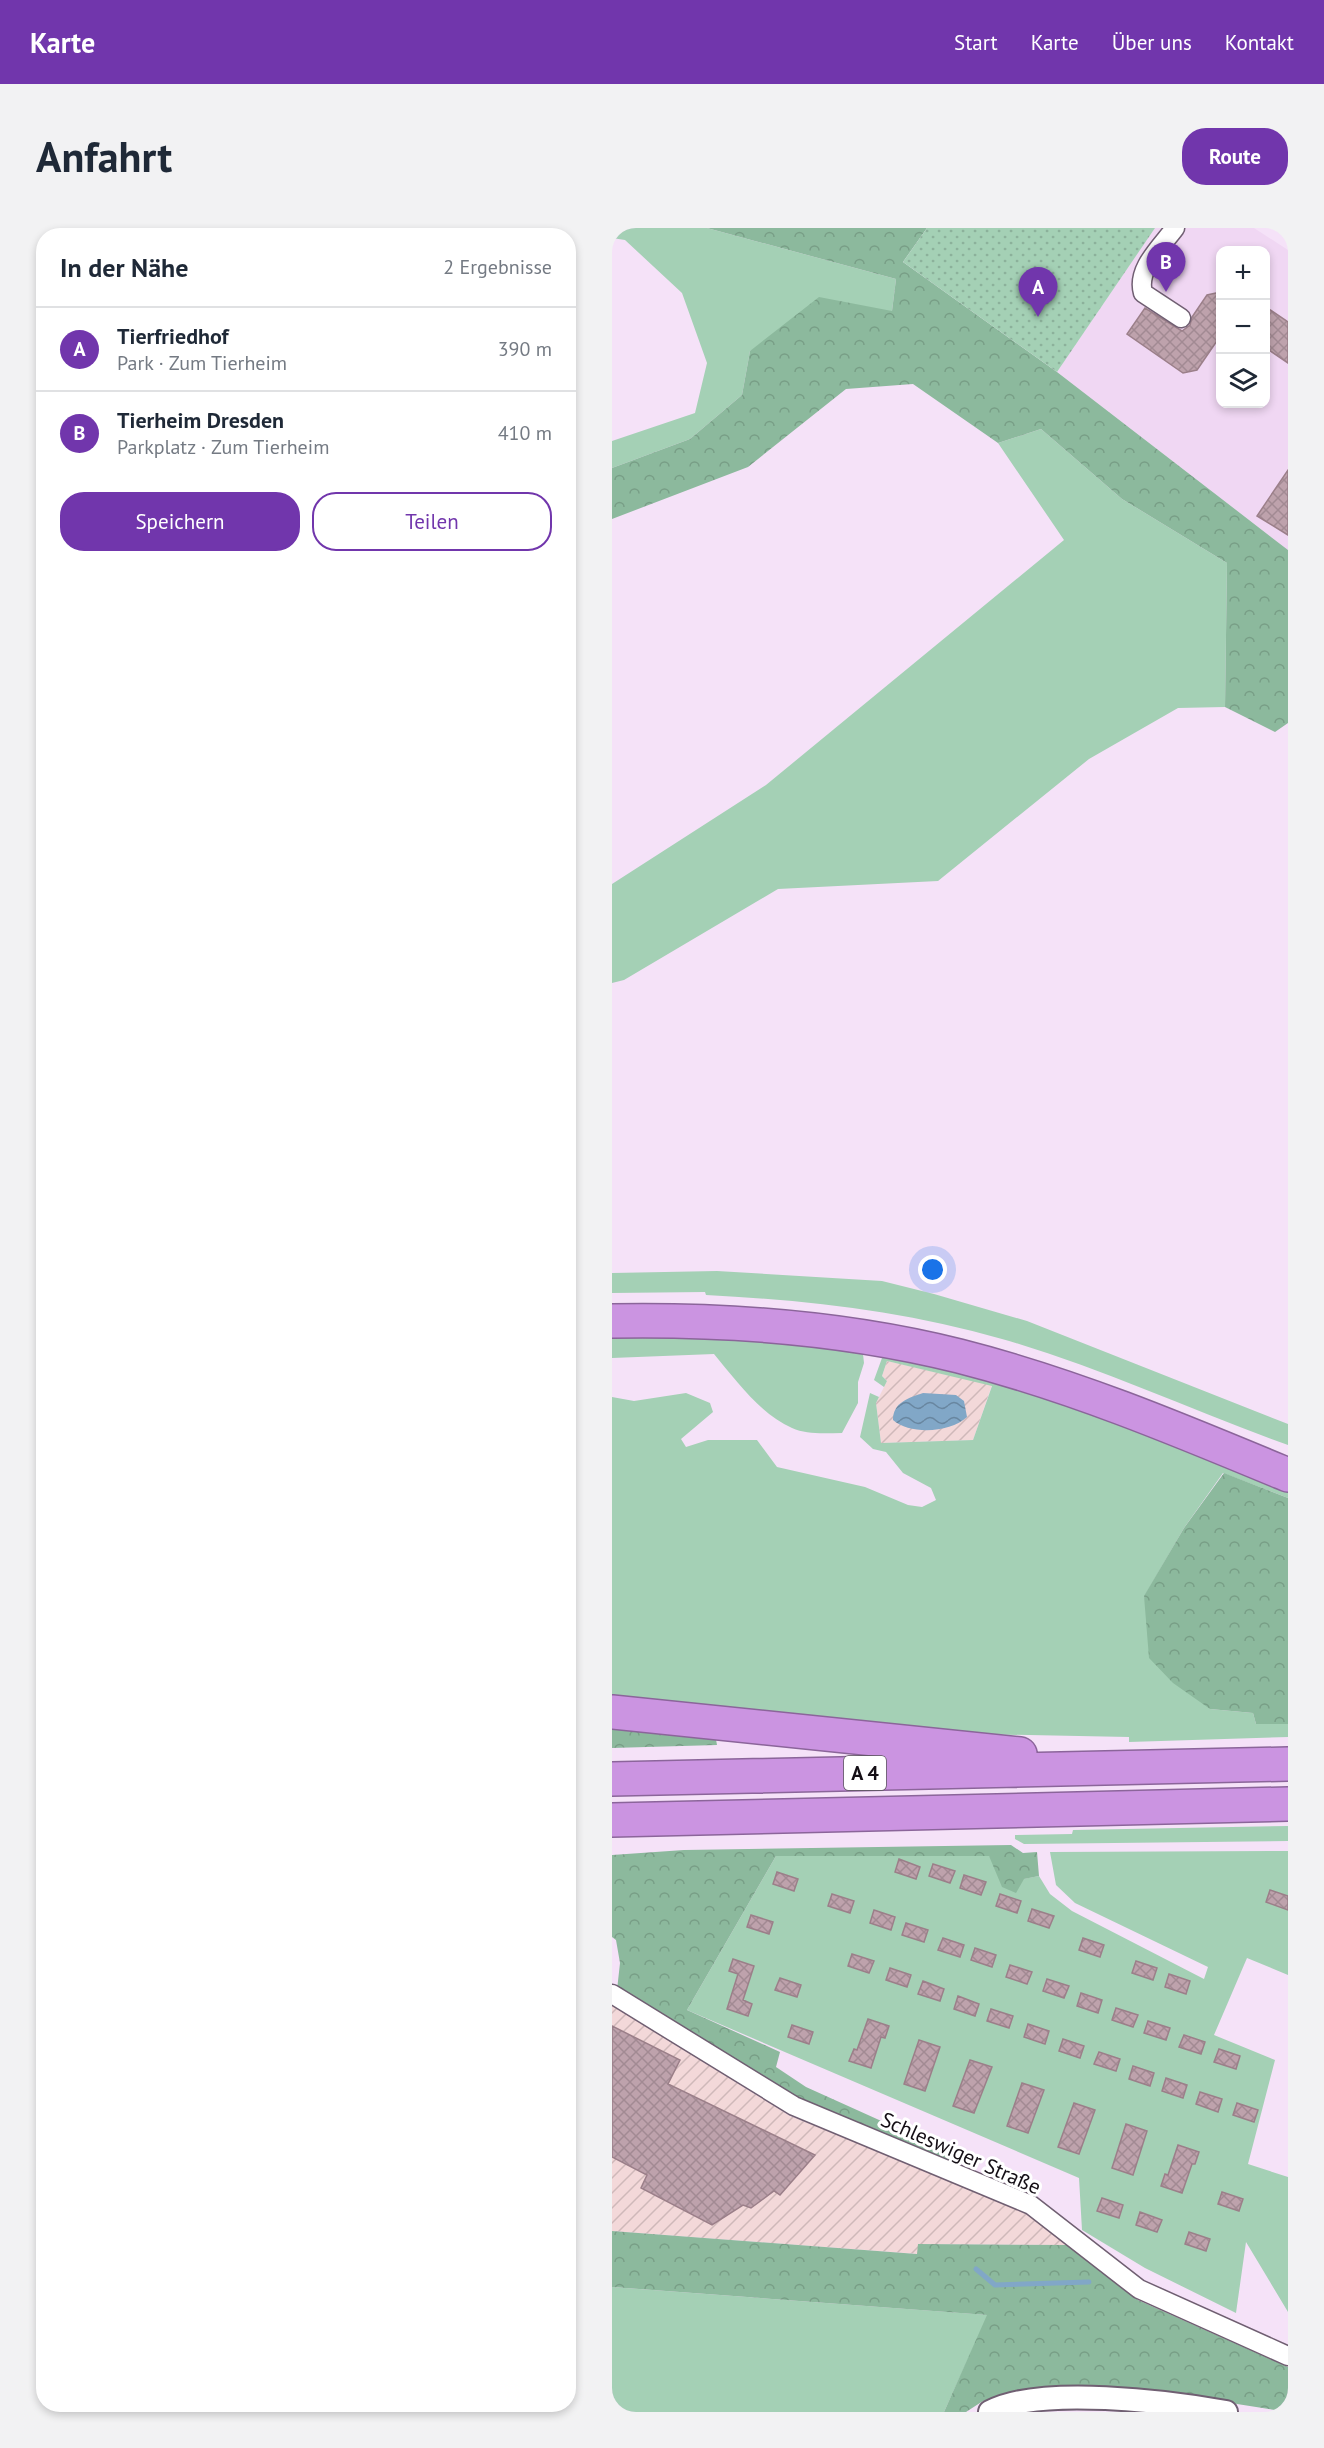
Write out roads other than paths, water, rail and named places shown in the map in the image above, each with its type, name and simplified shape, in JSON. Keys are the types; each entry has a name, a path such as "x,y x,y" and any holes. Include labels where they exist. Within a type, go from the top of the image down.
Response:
{"highway":[{"path":"612,1303 702,1303 827,1315 940,1333 1108,1384 1288,1456"},
{"path":"612,1321 664,1320 768,1327 878,1340 956,1355 1124,1407 1288,1474"},
{"path":"612,1712 981,1748 1117,1768"},
{"name":"A 4","path":"612,1779 1288,1764"},
{"name":"A 4","path":"612,1820 1288,1804"},
{"name":"A 4","path":"612,1832 654,1819"}],"street":[{"path":"1175,228 1142,273 1140,284 1143,293 1181,318"},
{"name":"Schleswiger Straße","path":"612,1994 794,2106 1031,2205 1139,2289 1288,2356"},
{"path":"990,2412 1019,2402 1093,2398 1141,2399 1226,2412"}],"water":[{"path":"923,1393 956,1395 964,1401 967,1417 951,1426 930,1430 909,1428 893,1420 899,1405"}],"waterway":[{"path":"976,2269 995,2285 1089,2282"}],"place":[{"name":"Tierheim Dresden","path":"1166,292"},
{"name":"Tierfriedhof","path":"1038,317"}]}
